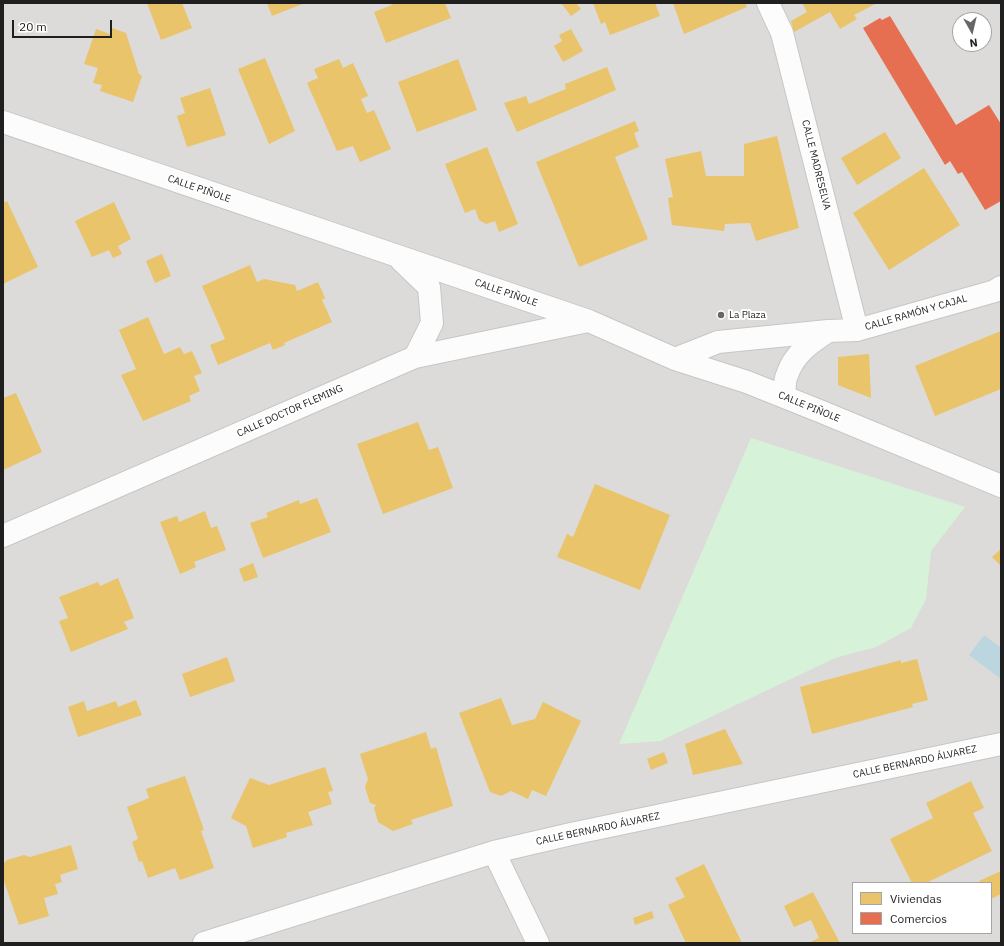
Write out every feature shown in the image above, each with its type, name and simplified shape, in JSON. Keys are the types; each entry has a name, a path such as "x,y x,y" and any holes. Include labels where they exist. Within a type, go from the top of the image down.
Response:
{"street":[{"name":"CALLE MADRESELVA","path":"768,3 782,33 857,330"},
{"name":"CALLE PIÑOLE","path":"3,122 589,321 675,359 747,382 1001,486"},
{"path":"395,255 429,287 432,323 414,357"},
{"name":"CALLE RAMÓN Y CAJAL","path":"675,359 718,342 828,331 857,330 995,291 1001,287"},
{"name":"CALLE DOCTOR FLEMING","path":"3,536 414,357 589,321"},
{"path":"784,397 786,376 795,358 807,346 828,331"},
{"name":"CALLE BERNARDO ÁLVAREZ","path":"204,943 494,852 571,834 1001,744"},
{"path":"494,852 538,943"}],"shaded area":[{"path":"3,3 1001,3 1001,943 3,943"}],"green space":[{"path":"751,438 965,507 931,551 926,599 911,628 876,647 835,658 660,741 619,744"}],"water":[{"path":"984,635 1001,648 1001,679 969,655"}],"building: Viviendas":[{"path":"147,3 182,3 192,28 161,40"},
{"path":"267,3 305,3 272,16"},
{"path":"391,3 445,3 451,18 386,43 374,12 392,5"},
{"path":"561,3 576,3 581,9 571,16"},
{"path":"593,3 655,3 660,16 610,35 605,22 601,24"},
{"path":"673,3 745,3 747,7 684,34"},
{"path":"802,3 877,3 854,15 857,19 840,29 830,12 794,32 791,21 807,12"},
{"path":"112,28 126,33 139,74 142,76 133,102 100,91 102,85 93,83 98,68 84,64 96,29 110,34"},
{"path":"571,29 583,51 563,62 554,46 562,41 559,35"},
{"path":"265,58 295,131 269,144 238,69"},
{"path":"339,59 343,68 353,63 368,96 361,99 367,113 374,110 391,149 360,162 353,146 337,151 307,83 318,78 314,69"},
{"path":"458,59 477,110 417,132 398,82"},
{"path":"607,67 616,90 517,132 504,103 526,96 529,104 566,89 565,84"},
{"path":"210,88 226,135 187,147 177,116 185,113 180,98"},
{"path":"635,121 639,131 634,133 639,147 615,157 648,239 579,267 536,162"},
{"path":"885,132 901,158 857,185 841,158"},
{"path":"777,136 799,228 756,241 750,223 725,224 724,231 672,225 668,198 673,197 665,159 701,151 706,176 744,176 744,144"},
{"path":"487,147 518,224 499,232 495,221 486,224 479,220 475,209 465,213 445,164"},
{"path":"924,168 960,225 889,270 853,213"},
{"path":"7,201 38,267 3,284 3,203"},
{"path":"114,202 131,239 118,246 122,254 113,258 109,250 92,257 75,221"},
{"path":"162,254 171,276 155,283 146,261"},
{"path":"250,265 257,282 264,279 295,285 297,291 318,282 325,298 322,300 332,322 284,343 285,345 273,350 270,343 218,365 210,345 225,339 202,286"},
{"path":"148,317 164,354 180,347 184,354 192,351 202,373 194,376 200,391 189,396 191,401 143,421 121,375 136,369 119,330"},
{"path":"1001,331 1001,389 935,416 915,366"},
{"path":"869,354 871,398 838,385 838,357"},
{"path":"16,393 42,452 3,470 3,398"},
{"path":"418,422 429,450 438,447 453,488 383,514 357,444"},
{"path":"595,484 670,515 640,590 557,557 567,534 573,537"},
{"path":"317,498 331,532 263,558 250,523 268,517 266,513 299,500 300,504"},
{"path":"205,511 211,528 217,526 226,550 194,562 196,567 180,574 160,522 177,516 179,522"},
{"path":"1001,549 1001,566 992,557"},
{"path":"253,563 258,577 244,582 239,569"},
{"path":"118,578 134,618 124,622 128,629 71,652 59,621 68,618 59,597 98,582 100,586"},
{"path":"227,657 235,681 190,697 182,674"},
{"path":"917,659 928,700 912,704 913,707 812,734 800,687 901,660 901,663"},
{"path":"501,698 512,725 535,719 543,702 581,721 546,796 532,790 528,799 511,791 501,796 490,792 459,713"},
{"path":"136,700 142,715 78,737 68,707 84,701 87,711 116,701 118,707"},
{"path":"725,729 743,764 693,775 685,744"},
{"path":"426,732 431,749 436,747 453,806 411,820 413,824 393,831 378,822 374,808 376,805 370,803 365,787 368,779 360,754"},
{"path":"664,752 668,763 651,770 647,759"},
{"path":"325,767 333,791 328,792 332,804 308,812 313,825 286,833 287,837 253,848 246,826 231,818 250,778 269,785"},
{"path":"185,776 204,830 201,831 214,868 180,880 175,868 148,878 142,861 139,862 132,842 138,839 127,807 149,798 146,789"},
{"path":"971,781 984,808 973,813 992,851 928,882 912,882 890,839 933,818 926,803"},
{"path":"71,845 78,869 60,875 62,882 55,884 58,894 44,898 49,916 19,925 3,878 3,864 7,860 24,855 30,857"},
{"path":"704,864 742,943 686,943 668,905 685,897 675,878"},
{"path":"1001,871 1001,894 992,898 992,882 979,881"},
{"path":"813,892 840,943 808,943 819,938 811,920 794,927 784,906"},
{"path":"652,911 654,918 635,925 633,918"}],"building: Comercios":[{"path":"890,16 956,125 989,105 1001,124 1001,201 985,210 962,172 958,174 950,161 945,165 863,28 880,18 882,20"}],"place":[{"name":"La Plaza","path":"721,315"}]}
